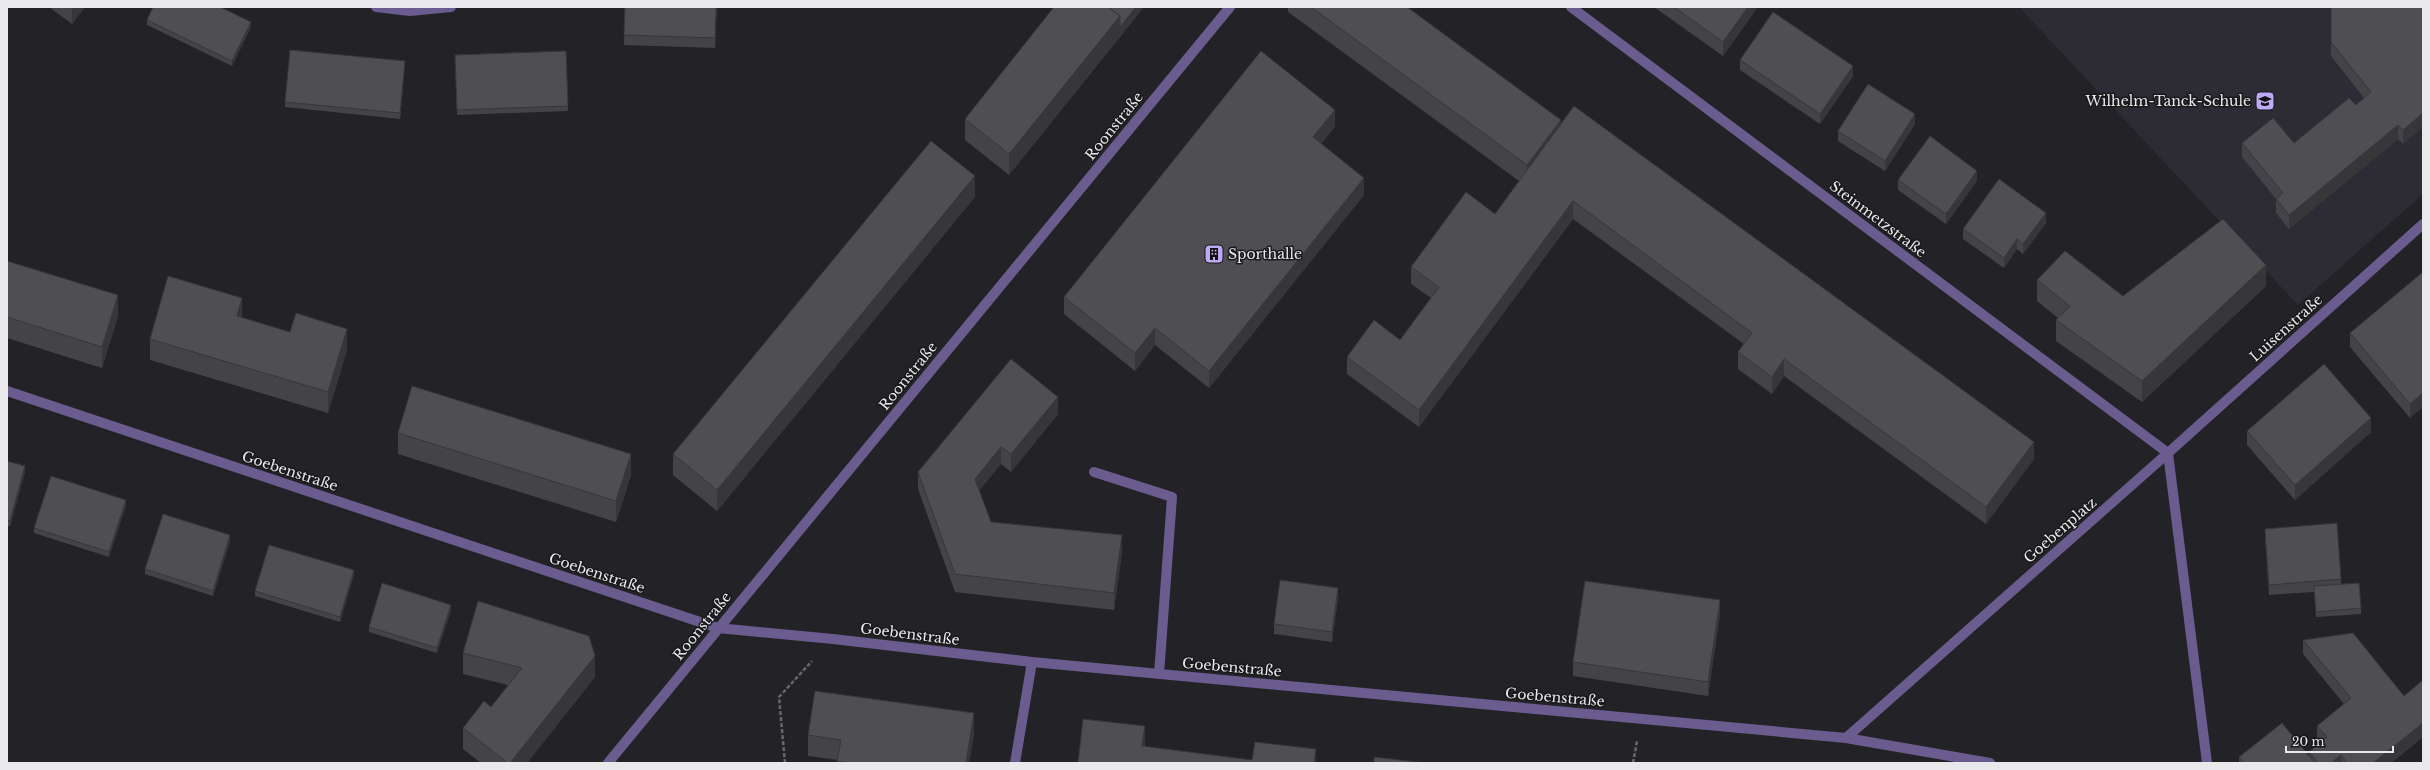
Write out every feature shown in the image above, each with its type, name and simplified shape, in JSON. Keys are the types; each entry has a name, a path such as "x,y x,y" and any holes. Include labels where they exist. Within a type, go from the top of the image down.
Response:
{"street":[{"path":"376,7 410,11 451,7"},
{"name":"Roonstraße","path":"608,763 1230,7"},
{"name":"Steinmetzstraße","path":"1571,7 2168,453"},
{"name":"Luisenstraße","path":"2168,453 2423,224"},
{"name":"Goebenstraße","path":"7,391 718,628 833,639 1032,662 1846,738"},
{"path":"2168,453 2207,763"},
{"name":"Goebenplatz","path":"1846,738 2168,453"},
{"path":"1094,472 1172,497 1159,674"},
{"path":"1015,763 1032,662"},
{"path":"1846,738 1990,763"}],"path":[{"path":"785,763 779,697 833,639"}],"shaded area":[{"name":"Wilhelm-Tanck-Schule","path":"2019,7 2423,7 2423,194 2298,305"}],"building":[{"path":"153,7 220,7 251,22 232,61 147,20"},
{"path":"625,7 716,7 715,38 624,35"},
{"path":"1054,7 1108,7 1120,16 1009,154 965,119"},
{"path":"1108,7 1136,7 1120,27 1120,16"},
{"path":"1311,7 1407,7 1561,120 1527,165"},
{"path":"1674,7 1748,7 1723,42"},
{"path":"2331,7 2423,7 2423,113 2403,130 2398,125 2289,215 2276,199 2283,193 2242,143 2273,118 2294,143 2349,98 2356,105 2371,92 2331,42"},
{"path":"1773,12 1853,66 1820,114 1740,60"},
{"path":"290,50 405,61 400,113 285,102"},
{"path":"566,51 568,106 457,110 455,55"},
{"name":"Sporthalle","path":"1261,51 1335,110 1313,137 1364,178 1209,371 1155,328 1135,353 1064,297"},
{"path":"1868,84 1915,114 1885,161 1838,131"},
{"path":"1574,106 2034,442 1986,507 1784,359 1772,377 1738,352 1752,333 1573,201 1419,410 1347,357 1374,320 1400,340 1439,287 1411,267 1466,192 1495,214"},
{"path":"1930,136 1977,171 1946,214 1898,180"},
{"path":"931,141 975,176 717,490 673,454"},
{"path":"1999,179 2046,213 2023,244 2017,239 2004,258 1963,229"},
{"path":"2223,219 2266,265 2142,381 2056,320 2070,306 2037,280 2065,251 2123,296"},
{"path":"7,261 118,295 102,347 7,317"},
{"path":"2423,272 2423,393 2410,404 2350,333"},
{"path":"168,276 242,298 237,316 290,332 296,313 347,329 328,392 150,339"},
{"path":"1011,359 1058,397 1011,454 1001,447 975,479 991,522 1122,535 1114,593 955,574 918,472"},
{"path":"2324,364 2371,418 2295,485 2247,431"},
{"path":"412,386 631,454 616,501 398,433"},
{"path":"7,461 25,466 10,521 7,520"},
{"path":"51,476 126,500 109,552 34,528"},
{"path":"163,514 230,535 213,591 145,569"},
{"path":"2337,523 2341,579 2269,585 2265,529"},
{"path":"269,545 354,570 340,617 255,591"},
{"path":"1280,580 1338,588 1332,632 1274,624"},
{"path":"1585,581 1720,600 1708,682 1573,662"},
{"path":"382,583 451,605 437,648 369,627"},
{"path":"2359,583 2361,608 2316,612 2314,586"},
{"path":"478,601 589,636 595,656 510,763 463,728 484,701 491,707 522,668 463,653"},
{"path":"2353,633 2404,696 2423,680 2423,723 2373,763 2347,763 2341,755 2331,763 2318,763 2309,752 2327,737 2317,726 2351,698 2303,640"},
{"path":"815,691 974,713 966,763 849,763 837,761 841,740 808,735"},
{"path":"1083,719 1145,726 1142,746 1252,760 1255,742 1316,749 1314,763 1078,763"},
{"path":"2282,723 2315,763 2244,763 2239,757"},
{"path":"1374,757 1426,763 1374,763"}],"place":[{"name":"Wilhelm-Tanck-Schule","path":"2265,101"},
{"name":"Sporthalle","path":"1214,254"}]}
